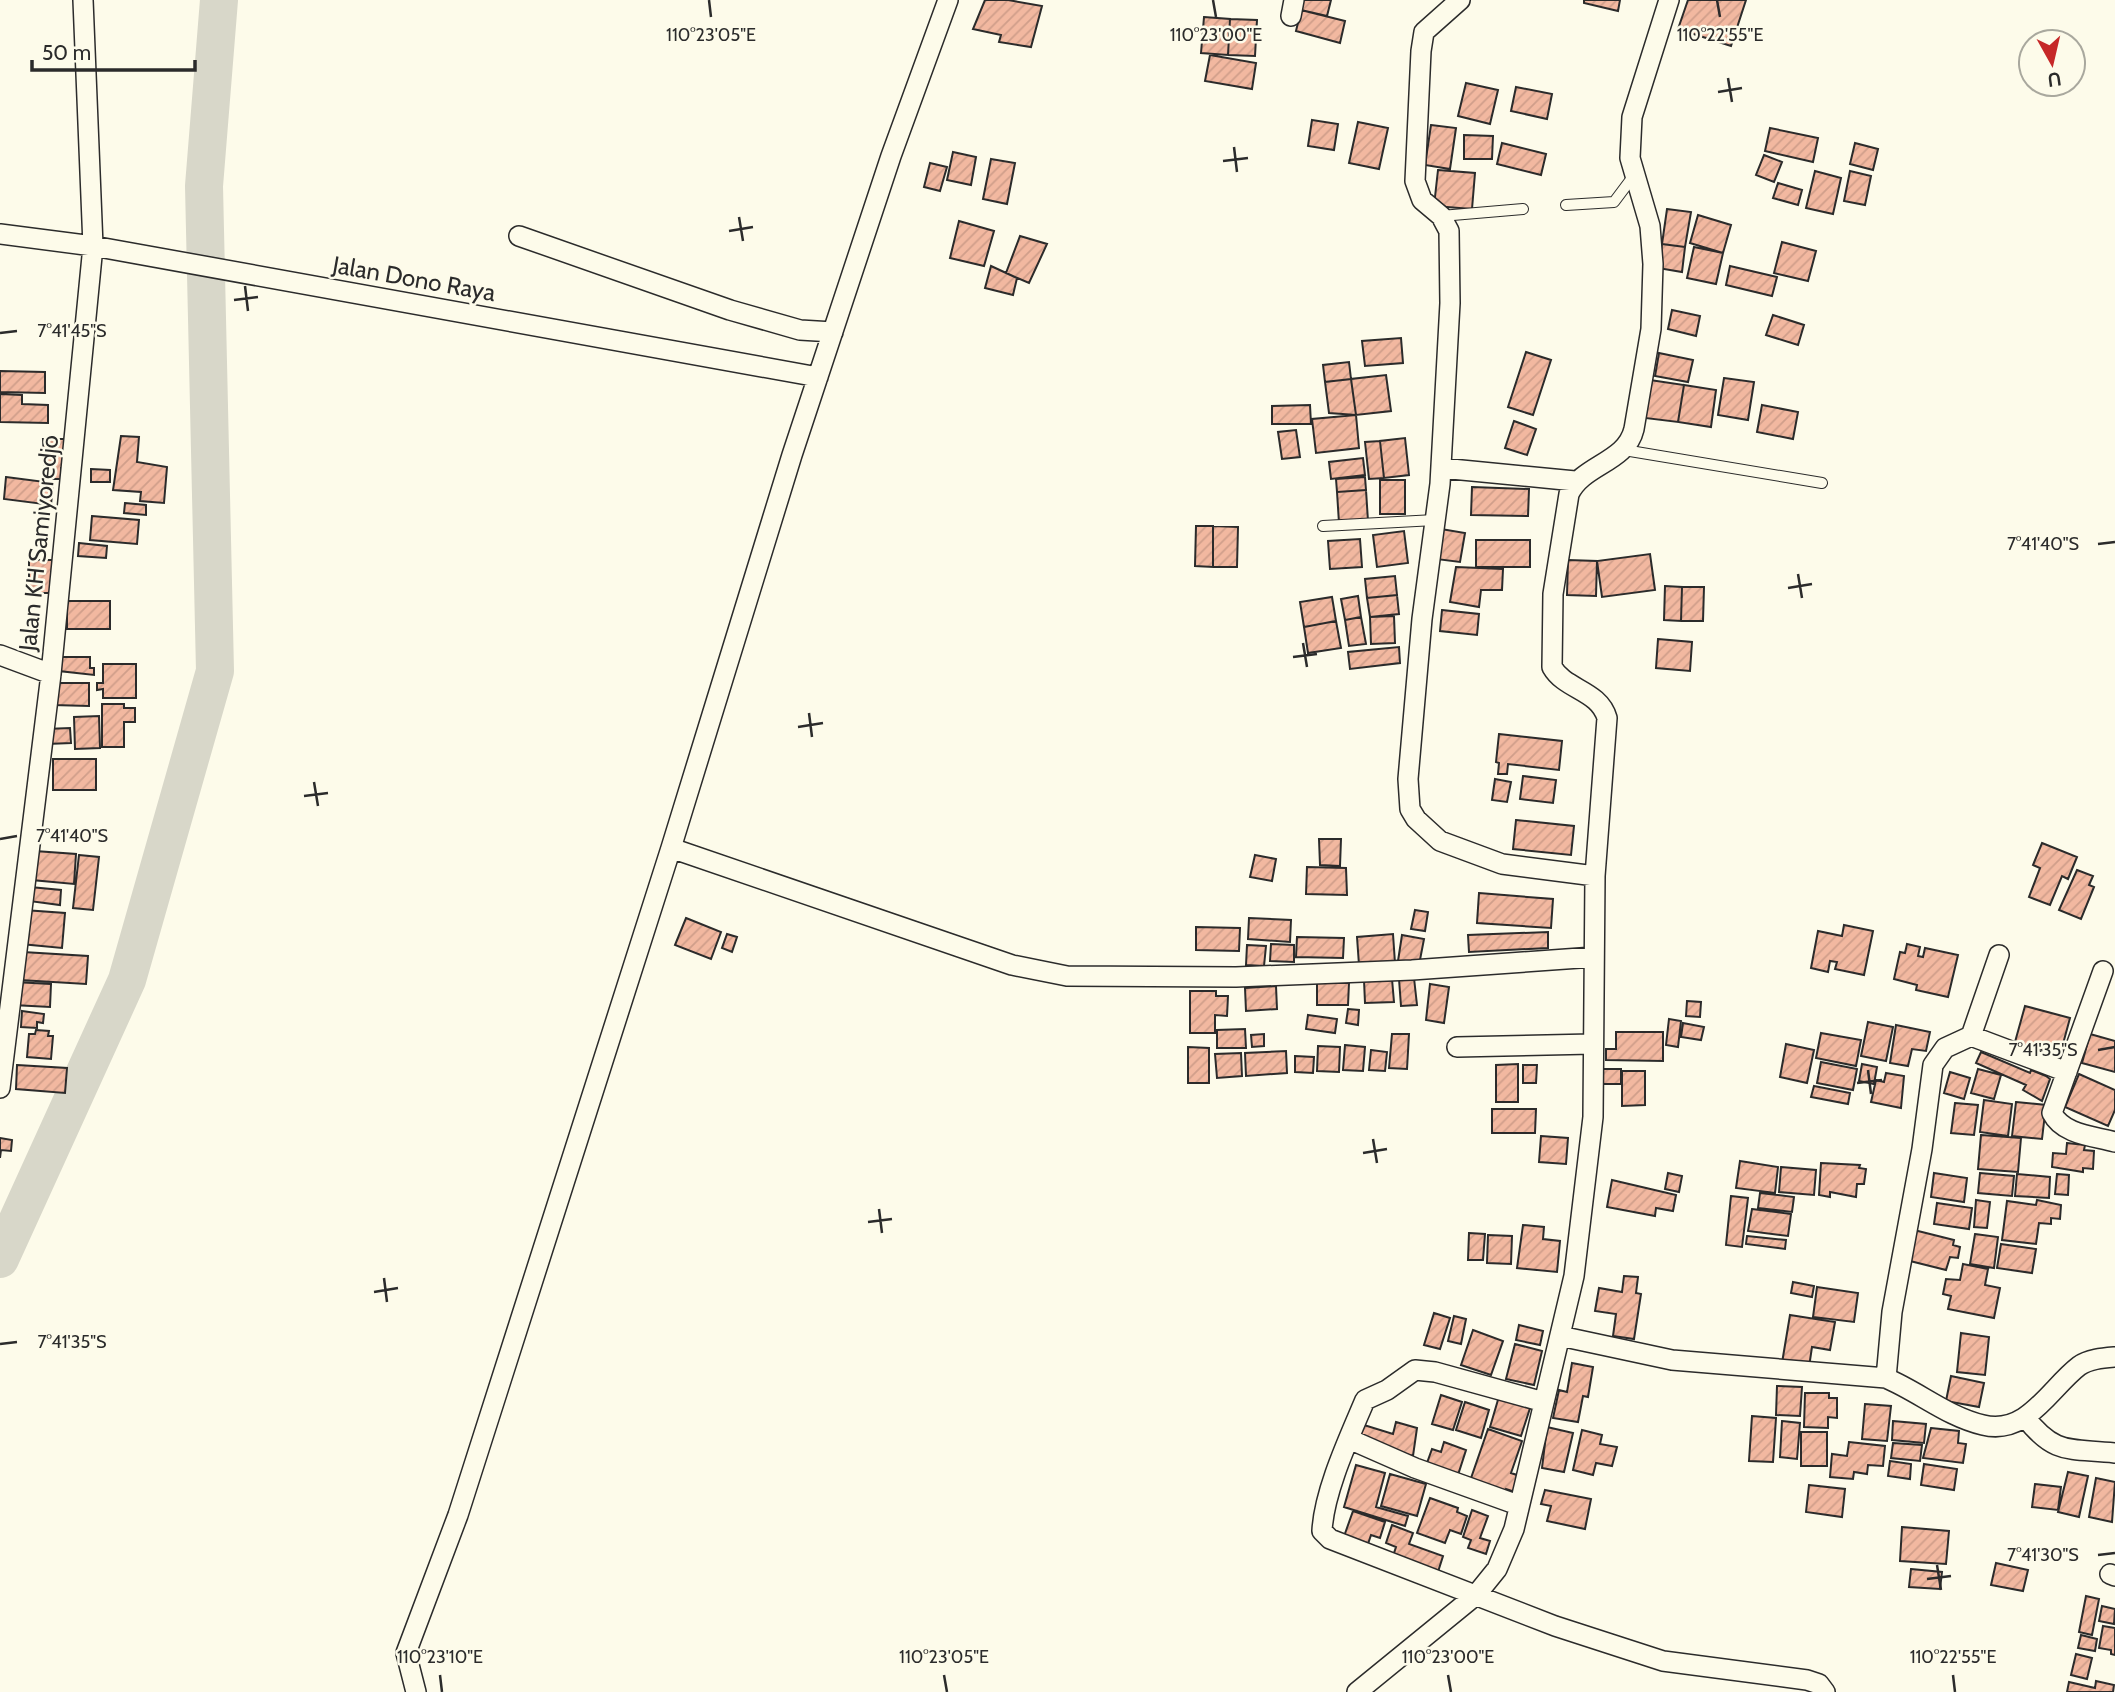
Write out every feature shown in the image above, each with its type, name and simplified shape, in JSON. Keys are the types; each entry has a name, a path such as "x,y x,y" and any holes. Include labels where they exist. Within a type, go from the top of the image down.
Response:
{"street":[{"name":"Jalan KH Samiyoredjo","path":"0,1088 51,674 93,246 83,0"},
{"path":"416,1692 406,1653 458,1515 818,377 891,156 948,0"},
{"path":"1460,0 1424,32 1421,51 1415,181 1422,201 1441,215 1449,231 1450,303 1441,468 1417,666 1408,779 1410,809 1416,819 1440,842 1502,864 1595,876"},
{"path":"1357,1692 1476,1595 1497,1569 1514,1529 1574,1276 1593,1117 1595,876 1607,718 1599,701 1556,674 1550,655 1553,594 1569,494 1575,481 1624,450 1634,429 1651,329 1653,264 1650,226 1630,158 1632,117 1669,0"},
{"name":"Jalan Dono Raya","path":"0,234 93,246 818,377"},
{"path":"519,236 730,310 800,330 833,332"},
{"path":"1441,468 1575,481"},
{"path":"0,655 51,674"},
{"path":"671,848 1013,965 1067,975 1236,977 1412,970 1594,957"},
{"path":"1971,1036 1998,954"},
{"path":"2102,971 2067,1072 2052,1105 2056,1121 2068,1130 2115,1142"},
{"path":"1886,1378 1892,1312 1922,1149 1933,1065 1945,1048 1971,1036 2067,1072"},
{"path":"1457,1046 1592,1044"},
{"path":"1560,1336 1672,1360 1886,1378 1952,1414 1984,1426 2004,1426 2025,1417 2048,1400 2080,1366 2100,1358 2115,1357"},
{"path":"1544,1402 1436,1372 1415,1370 1387,1390 1365,1400 1322,1519 1322,1531 1330,1539 1555,1626 1663,1661 1807,1680 1819,1684 1825,1692"},
{"path":"2025,1417 2041,1438 2052,1445 2115,1453"},
{"path":"1349,1439 1415,1468 1518,1505"}],"lane":[{"path":"1566,205 1614,202 1635,173"},
{"path":"1441,215 1523,209"},
{"path":"1624,450 1822,483"},
{"path":"1324,526 1434,520"}],"building":[{"path":"985,0 1008,0 1042,6 1031,47 999,42 1001,35 973,29"},
{"path":"1303,0 1331,0 1327,16 1301,10"},
{"path":"1584,0 1620,0 1618,11 1584,3"},
{"path":"1688,0 1746,0 1731,46 1678,29"},
{"path":"1301,10 1345,21 1340,43 1296,31"},
{"path":"1204,17 1230,19 1228,55 1201,53"},
{"path":"1230,19 1257,20 1255,56 1228,55"},
{"path":"1210,55 1256,63 1252,89 1205,81"},
{"path":"1466,83 1498,90 1490,124 1458,116"},
{"path":"1516,87 1552,94 1547,119 1511,111"},
{"path":"1312,120 1338,124 1334,150 1308,146"},
{"path":"1358,122 1388,128 1379,169 1349,163"},
{"path":"1431,125 1456,128 1450,169 1425,165"},
{"path":"1770,128 1818,138 1813,162 1765,151"},
{"path":"1464,135 1493,136 1492,159 1464,159"},
{"path":"1502,143 1546,154 1541,175 1497,164"},
{"path":"1855,143 1878,149 1873,170 1850,164"},
{"path":"953,152 976,157 971,185 947,180"},
{"path":"1764,155 1782,162 1774,182 1756,175"},
{"path":"991,159 1015,163 1007,204 983,199"},
{"path":"930,163 947,167 940,191 924,187"},
{"path":"1438,170 1475,173 1472,209 1434,206"},
{"path":"1815,171 1841,178 1833,214 1806,208"},
{"path":"1850,171 1871,176 1865,205 1844,201"},
{"path":"1778,183 1802,190 1798,205 1773,198"},
{"path":"1667,209 1691,212 1685,247 1662,244"},
{"path":"1698,215 1731,225 1723,253 1690,243"},
{"path":"959,221 994,231 984,266 950,258"},
{"path":"1020,236 1047,244 1029,283 1006,273"},
{"path":"1782,242 1816,251 1808,281 1774,273"},
{"path":"1662,244 1685,247 1682,272 1658,268"},
{"path":"1694,247 1723,253 1716,284 1687,278"},
{"path":"991,266 1017,278 1013,295 985,288"},
{"path":"1730,266 1777,277 1772,296 1726,285"},
{"path":"1672,310 1700,316 1696,336 1668,329"},
{"path":"1773,315 1804,325 1798,345 1766,335"},
{"path":"1401,338 1403,363 1365,366 1362,341"},
{"path":"1526,352 1551,360 1533,415 1508,407"},
{"path":"1659,353 1693,360 1688,382 1655,376"},
{"path":"1349,362 1351,379 1325,382 1323,365"},
{"path":"0,371 45,372 45,393 0,392"},
{"path":"1386,375 1391,411 1356,415 1351,379"},
{"path":"1724,378 1754,382 1748,420 1718,415"},
{"path":"1351,379 1356,415 1329,413 1325,382"},
{"path":"1650,380 1684,385 1678,422 1645,418"},
{"path":"1684,385 1716,390 1711,427 1678,422"},
{"path":"0,394 22,395 22,404 48,405 48,423 0,422"},
{"path":"1310,405 1311,424 1272,424 1272,406"},
{"path":"1762,405 1798,412 1793,439 1757,432"},
{"path":"1356,415 1359,448 1316,453 1312,419"},
{"path":"1514,421 1536,429 1527,455 1505,448"},
{"path":"1296,430 1300,457 1282,459 1278,432"},
{"path":"121,436 139,437 137,462 167,467 164,503 140,501 141,492 113,490"},
{"path":"1405,438 1409,475 1384,478 1380,441"},
{"path":"43,439 67,439 66,468 61,468 61,479 45,479"},
{"path":"1380,441 1384,478 1369,479 1365,442"},
{"path":"1363,458 1365,475 1331,479 1329,462"},
{"path":"91,469 110,470 110,482 91,482"},
{"path":"6,477 53,483 51,505 4,499"},
{"path":"1365,477 1366,490 1337,492 1336,479"},
{"path":"1380,480 1405,480 1405,514 1380,514"},
{"path":"1472,487 1529,489 1528,516 1471,515"},
{"path":"1366,490 1368,521 1339,523 1337,492"},
{"path":"125,503 146,505 146,515 124,513"},
{"path":"92,516 139,520 137,544 90,540"},
{"path":"1196,526 1213,526 1213,567 1195,566"},
{"path":"1213,526 1238,527 1237,567 1213,567"},
{"path":"1441,529 1465,533 1460,562 1436,559"},
{"path":"1404,531 1408,563 1377,567 1373,535"},
{"path":"1360,539 1362,567 1330,569 1328,541"},
{"path":"1476,540 1530,540 1530,567 1476,567"},
{"path":"79,543 107,546 106,558 78,556"},
{"path":"1650,554 1655,590 1602,597 1597,561"},
{"path":"29,560 55,560 54,593 29,593"},
{"path":"1568,560 1597,561 1596,596 1567,595"},
{"path":"1456,567 1503,569 1502,590 1481,590 1479,607 1450,602"},
{"path":"1395,576 1397,595 1367,598 1365,579"},
{"path":"1665,586 1682,587 1681,621 1664,620"},
{"path":"1682,587 1704,587 1703,621 1681,621"},
{"path":"1397,595 1399,614 1370,617 1367,598"},
{"path":"1358,596 1361,617 1345,620 1341,599"},
{"path":"1332,597 1336,621 1304,627 1300,602"},
{"path":"67,601 110,601 110,629 67,629"},
{"path":"1442,610 1479,614 1477,635 1440,631"},
{"path":"1394,616 1395,643 1371,644 1370,617"},
{"path":"1361,617 1366,644 1349,646 1345,620"},
{"path":"1336,621 1341,648 1308,653 1304,627"},
{"path":"1658,639 1692,642 1690,671 1656,668"},
{"path":"1399,647 1400,663 1350,669 1348,652"},
{"path":"59,657 90,657 90,668 94,668 94,675 59,671"},
{"path":"103,664 136,664 136,698 103,698 103,689 97,690 97,683 103,683"},
{"path":"53,683 89,683 89,706 53,705"},
{"path":"102,704 124,704 124,708 135,708 135,722 124,722 124,747 102,747"},
{"path":"99,716 100,748 75,749 74,717"},
{"path":"70,728 71,743 47,744 46,729"},
{"path":"1499,734 1562,741 1559,770 1508,764 1507,774 1498,774 1499,763 1496,762"},
{"path":"53,759 96,759 96,790 53,790"},
{"path":"1523,776 1556,780 1553,803 1520,799"},
{"path":"1495,779 1511,782 1507,802 1492,800"},
{"path":"1516,820 1574,826 1571,855 1513,849"},
{"path":"1319,839 1341,839 1340,866 1320,865"},
{"path":"2042,843 2077,857 2068,879 2062,876 2050,905 2029,897 2040,868 2033,865"},
{"path":"35,851 76,854 74,884 32,880"},
{"path":"79,855 99,857 93,910 73,908"},
{"path":"1255,855 1276,859 1272,881 1250,877"},
{"path":"1307,867 1346,868 1347,895 1306,894"},
{"path":"2077,870 2093,876 2089,885 2094,887 2081,919 2059,910"},
{"path":"30,887 61,890 60,905 29,901"},
{"path":"1479,893 1553,899 1551,928 1477,923"},
{"path":"24,910 65,913 62,948 21,944"},
{"path":"1415,910 1428,912 1425,931 1411,929"},
{"path":"686,918 721,932 711,959 675,945"},
{"path":"1249,918 1291,920 1290,942 1248,939"},
{"path":"1844,925 1873,931 1864,975 1835,969 1837,962 1830,961 1828,972 1811,968 1818,931 1842,936"},
{"path":"1196,927 1240,928 1239,951 1196,950"},
{"path":"1548,932 1548,948 1469,952 1468,935"},
{"path":"727,934 737,937 732,952 722,948"},
{"path":"1393,934 1395,963 1359,965 1357,937"},
{"path":"1402,935 1424,939 1419,965 1398,961"},
{"path":"1297,937 1344,938 1343,958 1296,957"},
{"path":"1271,944 1294,945 1294,962 1270,961"},
{"path":"1907,944 1920,947 1918,956 1923,957 1925,948 1958,955 1948,997 1916,990 1917,985 1894,979 1900,952 1905,953"},
{"path":"1247,945 1266,946 1264,966 1246,965"},
{"path":"23,952 88,956 86,984 20,980"},
{"path":"1414,978 1417,1005 1401,1006 1399,979"},
{"path":"1392,979 1394,1002 1365,1003 1364,980"},
{"path":"14,982 51,984 50,1007 13,1005"},
{"path":"1317,983 1349,983 1348,1005 1317,1005"},
{"path":"1430,984 1449,987 1444,1023 1426,1020"},
{"path":"1276,986 1277,1009 1246,1011 1245,988"},
{"path":"1190,991 1216,991 1216,996 1228,996 1227,1016 1215,1015 1215,1033 1190,1033"},
{"path":"1687,1001 1701,1002 1700,1017 1686,1016"},
{"path":"2025,1006 2070,1018 2060,1055 2015,1042"},
{"path":"1348,1009 1359,1010 1358,1025 1346,1023"},
{"path":"22,1011 44,1014 43,1023 37,1022 37,1028 21,1027"},
{"path":"1308,1015 1337,1019 1335,1033 1306,1029"},
{"path":"1669,1019 1681,1021 1678,1047 1666,1045"},
{"path":"1868,1022 1893,1027 1886,1061 1861,1056"},
{"path":"1683,1023 1704,1027 1701,1040 1681,1037"},
{"path":"1896,1025 1930,1032 1926,1051 1912,1049 1908,1066 1890,1063"},
{"path":"1245,1029 1246,1048 1217,1048 1217,1030"},
{"path":"36,1030 49,1031 48,1036 53,1036 51,1059 27,1057 29,1034 35,1034"},
{"path":"1616,1032 1663,1032 1663,1061 1606,1060 1606,1049 1616,1049"},
{"path":"1821,1033 1861,1040 1856,1066 1816,1058"},
{"path":"1264,1034 1264,1046 1252,1047 1251,1035"},
{"path":"1392,1034 1409,1034 1407,1069 1389,1068"},
{"path":"2090,1034 2115,1041 2115,1072 2082,1063"},
{"path":"1786,1044 1814,1050 1807,1083 1780,1077"},
{"path":"1345,1045 1365,1047 1363,1071 1343,1070"},
{"path":"1318,1046 1340,1047 1339,1072 1317,1071"},
{"path":"1188,1047 1209,1048 1209,1083 1188,1083"},
{"path":"1371,1050 1387,1052 1385,1071 1369,1070"},
{"path":"1286,1051 1287,1073 1246,1076 1245,1053"},
{"path":"1981,1052 2050,1079 2042,1101 2023,1090 2026,1085 1976,1063"},
{"path":"1241,1053 1242,1076 1217,1078 1215,1054"},
{"path":"1295,1056 1314,1057 1313,1073 1295,1072"},
{"path":"1821,1062 1857,1069 1853,1090 1817,1083"},
{"path":"1518,1064 1518,1102 1496,1102 1496,1065"},
{"path":"1862,1064 1877,1067 1874,1084 1859,1081"},
{"path":"17,1065 67,1068 65,1093 16,1089"},
{"path":"1523,1065 1537,1065 1536,1083 1523,1083"},
{"path":"1599,1069 1621,1069 1621,1084 1598,1084"},
{"path":"1978,1069 2001,1075 1994,1099 1971,1093"},
{"path":"1622,1071 1645,1071 1645,1105 1622,1106"},
{"path":"1950,1072 1970,1078 1964,1099 1944,1093"},
{"path":"1886,1073 1904,1076 1901,1108 1871,1102 1876,1080 1884,1082"},
{"path":"2079,1074 2115,1090 2115,1110 2108,1126 2065,1107"},
{"path":"1814,1086 1850,1093 1848,1104 1811,1097"},
{"path":"1984,1100 2012,1104 2008,1136 1980,1132"},
{"path":"2016,1102 2046,1105 2042,1139 2012,1136"},
{"path":"1955,1103 1978,1105 1974,1135 1951,1133"},
{"path":"1492,1109 1536,1109 1535,1133 1492,1133"},
{"path":"1981,1135 2021,1138 2018,1172 1978,1169"},
{"path":"1541,1136 1568,1138 1566,1164 1539,1162"},
{"path":"0,1138 12,1140 11,1151 1,1150 0,1158"},
{"path":"2067,1143 2085,1145 2084,1150 2094,1151 2093,1169 2083,1168 2083,1172 2052,1167 2053,1153 2066,1154"},
{"path":"1740,1161 1778,1167 1775,1193 1736,1188"},
{"path":"1821,1163 1860,1165 1859,1168 1866,1169 1864,1184 1857,1184 1856,1197 1830,1192 1830,1197 1819,1195"},
{"path":"1781,1167 1816,1170 1814,1195 1779,1192"},
{"path":"1668,1173 1682,1176 1679,1192 1665,1189"},
{"path":"1934,1173 1967,1178 1964,1202 1931,1197"},
{"path":"1980,1173 2014,1176 2012,1196 1978,1193"},
{"path":"2017,1174 2050,1177 2049,1198 2015,1196"},
{"path":"2057,1174 2069,1175 2068,1195 2055,1194"},
{"path":"1612,1180 1676,1195 1673,1211 1656,1208 1655,1216 1607,1207"},
{"path":"1760,1193 1794,1197 1792,1212 1758,1208"},
{"path":"1731,1196 1748,1198 1742,1247 1726,1245"},
{"path":"1976,1200 1990,1202 1987,1228 1974,1227"},
{"path":"2037,1200 2061,1205 2060,1219 2051,1218 2051,1224 2039,1223 2036,1244 2002,1240 2007,1201 2036,1205"},
{"path":"1937,1203 1972,1208 1969,1229 1934,1224"},
{"path":"1752,1209 1791,1214 1788,1236 1748,1231"},
{"path":"1523,1225 1544,1227 1543,1239 1560,1241 1557,1272 1517,1268"},
{"path":"1914,1230 1954,1240 1953,1245 1960,1247 1958,1258 1950,1257 1946,1270 1906,1260"},
{"path":"1469,1233 1485,1234 1483,1260 1468,1260"},
{"path":"1975,1234 1998,1237 1994,1268 1970,1264"},
{"path":"1488,1235 1512,1236 1511,1264 1487,1263"},
{"path":"1747,1236 1786,1240 1785,1249 1746,1244"},
{"path":"2001,1244 2036,1249 2032,1273 1997,1268"},
{"path":"1963,1264 1988,1269 1985,1285 2000,1288 1994,1318 1948,1309 1951,1296 1943,1294 1946,1279 1960,1280"},
{"path":"1624,1276 1638,1277 1636,1293 1641,1294 1634,1339 1613,1336 1616,1314 1595,1311 1599,1288 1622,1292"},
{"path":"1793,1282 1814,1286 1812,1297 1791,1293"},
{"path":"1817,1287 1858,1293 1854,1322 1813,1317"},
{"path":"1434,1313 1450,1318 1440,1349 1424,1345"},
{"path":"1790,1315 1835,1322 1830,1350 1812,1347 1809,1367 1782,1363"},
{"path":"1454,1316 1466,1319 1461,1344 1448,1341"},
{"path":"1519,1325 1543,1331 1540,1345 1516,1340"},
{"path":"1473,1330 1503,1341 1491,1375 1461,1365"},
{"path":"1961,1333 1989,1337 1985,1375 1957,1372"},
{"path":"1515,1344 1542,1351 1534,1385 1506,1379"},
{"path":"1572,1363 1593,1367 1588,1397 1583,1396 1578,1422 1553,1418 1559,1390 1567,1392"},
{"path":"1951,1376 1984,1383 1979,1407 1946,1401"},
{"path":"1777,1386 1802,1387 1800,1416 1776,1415"},
{"path":"1500,1393 1532,1402 1521,1436 1490,1427"},
{"path":"1805,1393 1829,1393 1829,1398 1837,1398 1837,1418 1828,1417 1828,1428 1804,1427"},
{"path":"1441,1395 1462,1402 1453,1430 1432,1424"},
{"path":"1465,1402 1489,1410 1481,1438 1456,1430"},
{"path":"1865,1404 1891,1406 1887,1441 1862,1439"},
{"path":"1752,1416 1776,1418 1773,1462 1749,1461"},
{"path":"1782,1421 1800,1423 1797,1459 1780,1457"},
{"path":"1893,1421 1926,1424 1924,1443 1892,1440"},
{"path":"1396,1422 1417,1428 1413,1456 1359,1441 1364,1425 1393,1434"},
{"path":"1547,1427 1573,1433 1564,1472 1542,1468"},
{"path":"1931,1428 1959,1431 1958,1443 1966,1444 1963,1463 1923,1458"},
{"path":"1488,1429 1522,1441 1511,1473 1520,1476 1515,1492 1506,1489 1503,1496 1469,1484"},
{"path":"1582,1430 1602,1435 1600,1444 1617,1447 1612,1466 1596,1463 1593,1475 1573,1470"},
{"path":"1801,1432 1827,1432 1827,1466 1801,1466"},
{"path":"1444,1442 1466,1450 1457,1478 1427,1463 1432,1449 1441,1452"},
{"path":"1849,1442 1885,1446 1883,1466 1868,1465 1867,1474 1854,1472 1853,1479 1830,1477 1832,1454 1847,1456"},
{"path":"1893,1443 1922,1445 1920,1461 1891,1458"},
{"path":"1890,1461 1911,1464 1910,1479 1888,1476"},
{"path":"1924,1464 1957,1469 1954,1490 1921,1485"},
{"path":"1356,1465 1385,1473 1376,1507 1408,1516 1405,1526 1344,1507"},
{"path":"2068,1472 2088,1476 2079,1517 2058,1512"},
{"path":"1390,1474 1426,1484 1417,1516 1381,1506"},
{"path":"2096,1478 2115,1482 2112,1522 2089,1517"},
{"path":"2035,1484 2061,1487 2058,1510 2032,1507"},
{"path":"1809,1485 1845,1489 1842,1517 1806,1512"},
{"path":"1545,1490 1591,1499 1585,1529 1547,1521 1551,1506 1541,1504"},
{"path":"1430,1498 1458,1508 1457,1512 1467,1516 1461,1534 1450,1530 1445,1543 1417,1533"},
{"path":"1472,1510 1488,1516 1480,1538 1490,1541 1486,1554 1468,1548 1471,1540 1463,1537"},
{"path":"1353,1511 1385,1522 1380,1538 1371,1535 1366,1550 1342,1542"},
{"path":"1392,1525 1413,1533 1409,1544 1443,1556 1437,1575 1392,1559 1396,1547 1386,1543"},
{"path":"1902,1527 1949,1531 1946,1564 1900,1561"},
{"path":"1996,1563 2028,1570 2023,1591 1991,1585"},
{"path":"1911,1569 1942,1572 1940,1589 1909,1587"},
{"path":"2086,1596 2099,1599 2092,1635 2079,1632"},
{"path":"2102,1606 2115,1609 2114,1624 2099,1621"},
{"path":"2103,1626 2115,1628 2115,1655 2111,1654 2111,1650 2099,1648"},
{"path":"2081,1635 2097,1639 2095,1651 2078,1648"},
{"path":"2076,1654 2092,1658 2087,1679 2071,1675"},
{"path":"2096,1681 2114,1685 2113,1692 2067,1692 2069,1682 2095,1688"}],"waterway":[{"path":"0,1259 127,980 215,671 204,186 219,0"}]}
